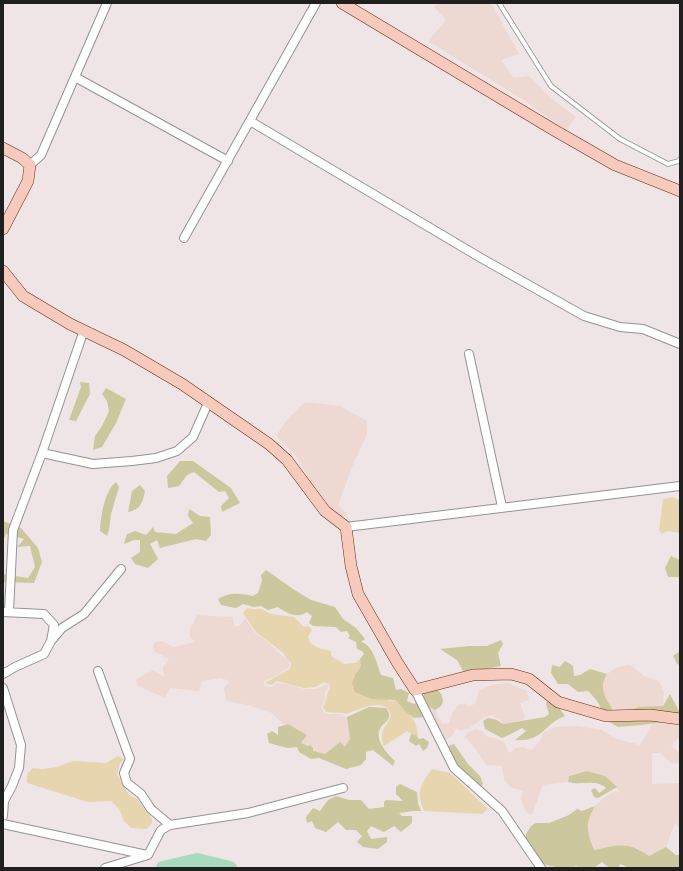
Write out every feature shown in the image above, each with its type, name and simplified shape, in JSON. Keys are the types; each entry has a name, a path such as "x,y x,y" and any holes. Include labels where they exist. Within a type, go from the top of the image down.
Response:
{"street":[{"path":"3,229 28,181 30,165 41,155 107,3"},
{"path":"184,238 316,3"},
{"path":"342,3 615,165 680,191"},
{"path":"75,77 228,161"},
{"path":"250,121 481,258 584,316 620,327 643,329 680,344"},
{"path":"3,148 22,158 30,165"},
{"path":"3,271 23,296 70,324 124,350 182,384 269,444 287,460 325,511 346,527 358,594 396,662 415,690 454,768 502,811 541,868"},
{"path":"51,641 54,625 44,614 6,612 13,530 42,453 84,330"},
{"path":"469,354 502,507"},
{"path":"42,453 94,464 132,462 156,458 177,451 193,436 208,403"},
{"path":"346,527 680,486"},
{"path":"3,674 44,654 51,641 62,628 84,614 121,569"},
{"path":"98,671 130,759 124,774 127,783 141,794 151,809 170,825"},
{"path":"415,690 473,674 510,674 529,679 558,702 606,716 650,715 680,718"},
{"path":"3,688 21,745 19,768 4,801 3,816"},
{"path":"105,868 148,855 161,830 170,825 248,813 343,788"},
{"path":"3,824 148,855"}],"lane":[{"path":"499,3 551,86 620,139 668,164 679,161 680,159"}],"shaded area":[{"path":"439,3 490,3 519,54 501,60 514,78 529,76 551,98 576,117 566,130 525,101 428,41 446,20 434,7"},
{"path":"80,382 89,383 90,394 76,421 69,420 81,387"},
{"path":"106,388 126,399 116,423 102,447 93,450 95,436 102,426 109,411 107,401 102,394"},
{"path":"305,402 340,406 367,421 367,434 354,462 338,505 348,515 342,517 327,505 309,479 296,456 276,436 286,421"},
{"path":"180,461 193,461 231,488 240,503 222,512 221,506 229,498 225,491 219,492 194,472 187,475 179,486 168,488 167,476"},
{"path":"116,482 119,487 111,514 107,536 100,531 102,512 109,491"},
{"path":"140,485 145,491 142,502 138,507 128,512 132,491"},
{"path":"673,497 680,501 680,533 667,531 662,534 659,530 663,499"},
{"path":"189,509 200,516 210,517 211,535 206,541 196,539 160,548 157,540 150,544 158,559 148,568 135,564 131,558 140,552 140,540 134,540 124,544 127,534 135,531 146,535 153,527 155,532 176,534 193,523 188,516"},
{"path":"3,521 21,528 38,548 42,562 34,583 3,582 3,574 28,578 35,567 30,546 17,547 24,539 6,534 3,541"},
{"path":"671,556 680,560 680,577 668,577 665,568"},
{"path":"266,570 311,600 335,607 343,619 356,628 365,639 361,642 372,651 381,675 393,678 396,690 401,689 409,693 407,701 414,704 423,697 425,692 435,687 442,696 442,705 435,710 425,704 424,717 414,718 405,711 396,700 372,699 355,692 352,683 361,666 360,659 364,654 362,651 357,649 356,642 348,638 350,636 347,631 341,632 336,627 313,626 309,623 312,616 307,612 296,615 288,613 278,607 268,610 261,606 254,607 243,604 236,608 221,605 218,599 226,595 239,594 253,596 258,593 262,581 261,575"},
{"path":"247,608 262,609 270,614 294,617 304,627 308,626 312,630 308,637 311,643 317,647 331,651 331,656 344,664 355,663 360,659 361,666 356,672 389,701 396,700 412,717 418,732 418,739 416,735 407,731 384,746 382,741 382,733 391,715 389,710 384,706 367,706 346,714 326,712 323,707 330,688 329,684 324,682 316,687 304,688 277,681 272,685 265,683 290,669 291,663 282,652 256,632 243,613"},
{"path":"197,615 233,617 234,627 240,625 245,618 256,634 267,641 281,655 290,660 289,668 264,681 264,686 272,687 276,683 287,684 304,689 316,689 326,684 329,686 325,693 325,700 321,708 325,714 341,714 347,717 350,739 345,748 325,754 313,751 308,746 301,743 307,735 288,724 283,724 272,713 248,705 226,701 224,688 230,681 220,678 202,681 199,691 170,688 165,698 138,686 136,679 153,670 165,677 163,667 169,659 155,652 153,647 155,642 162,641 174,647 195,642 190,637 189,632"},
{"path":"501,640 503,644 498,653 501,666 478,671 463,671 457,660 440,649 487,646"},
{"path":"680,651 680,665 677,664 673,656"},
{"path":"565,661 573,666 574,676 580,675 590,669 607,674 603,682 603,687 607,700 612,708 611,718 638,707 663,706 670,694 680,713 672,721 618,727 604,719 599,704 588,691 578,692 568,684 558,684 551,673 552,665 560,667"},
{"path":"630,665 644,676 659,681 664,692 663,706 638,707 625,713 612,708 606,700 602,680 607,674 617,667"},
{"path":"508,683 527,691 529,700 520,703 525,717 523,720 503,724 500,719 491,715 482,719 467,730 466,728 462,731 456,729 453,735 445,740 433,734 424,717 425,704 435,710 442,724 449,723 452,713 458,705 465,703 468,707 476,703 479,690 492,685"},
{"path":"548,700 557,705 565,716 552,723 543,732 532,738 515,740 526,731 522,728 502,738 485,729 483,721 488,718 497,720 503,724 545,717 549,714 546,704"},
{"path":"369,707 386,708 389,712 387,721 381,727 379,736 382,746 395,761 393,766 373,750 366,752 366,759 361,765 346,769 319,758 311,759 299,752 297,747 287,748 269,743 267,734 272,731 278,735 278,727 288,724 307,735 301,743 308,746 310,745 313,748 313,751 325,754 340,742 345,747 350,739 347,717"},
{"path":"669,723 680,726 680,736 671,746 680,753 680,763 672,764 660,753 652,753 652,784 679,783 680,829 675,823 666,847 649,856 638,848 609,847 594,850 587,830 588,819 595,806 601,800 615,791 621,793 605,776 587,771 569,775 568,782 543,785 532,815 526,813 521,798 523,791 510,787 504,779 502,766 486,765 465,737 467,733 476,729 483,732 488,737 504,742 510,753 515,748 523,747 531,750 540,741 544,732 555,727 577,726 602,730 614,738 640,745 652,724"},
{"path":"411,734 416,735 419,739 423,738 429,742 427,748 423,751 419,744 416,746 409,741"},
{"path":"454,744 468,764 480,776 483,784 479,788 455,766 446,747"},
{"path":"118,756 124,760 120,763 117,775 129,795 136,798 152,818 152,823 147,829 131,828 124,821 119,809 111,801 88,802 27,783 27,774 33,768 43,769 57,767 73,761 106,763"},
{"path":"432,769 450,773 488,809 482,814 424,811 420,798 420,789"},
{"path":"587,771 605,776 617,787 598,798 594,797 591,790 595,788 599,793 606,788 602,785 597,783 568,782 569,776"},
{"path":"400,784 417,792 418,803 421,811 399,813 402,816 412,816 412,823 401,832 394,826 384,832 371,826 367,831 371,839 387,837 387,842 378,849 363,847 357,842 362,836 356,830 346,830 338,822 326,832 315,828 312,821 307,823 306,817 313,808 320,811 328,800 336,796 349,800 361,800 369,809 384,807 384,802 386,800 403,801 396,794 396,787"},
{"path":"595,806 588,823 588,833 594,850 616,846 629,846 642,851 649,856 666,847 676,855 680,855 680,868 629,868 620,864 619,868 609,868 602,862 594,868 581,868 576,866 564,868 542,864 526,843 526,834 531,826 536,823 549,823 569,815 577,809 582,811"}],"waterway":[{"path":"163,868 197,860 230,868"}]}
